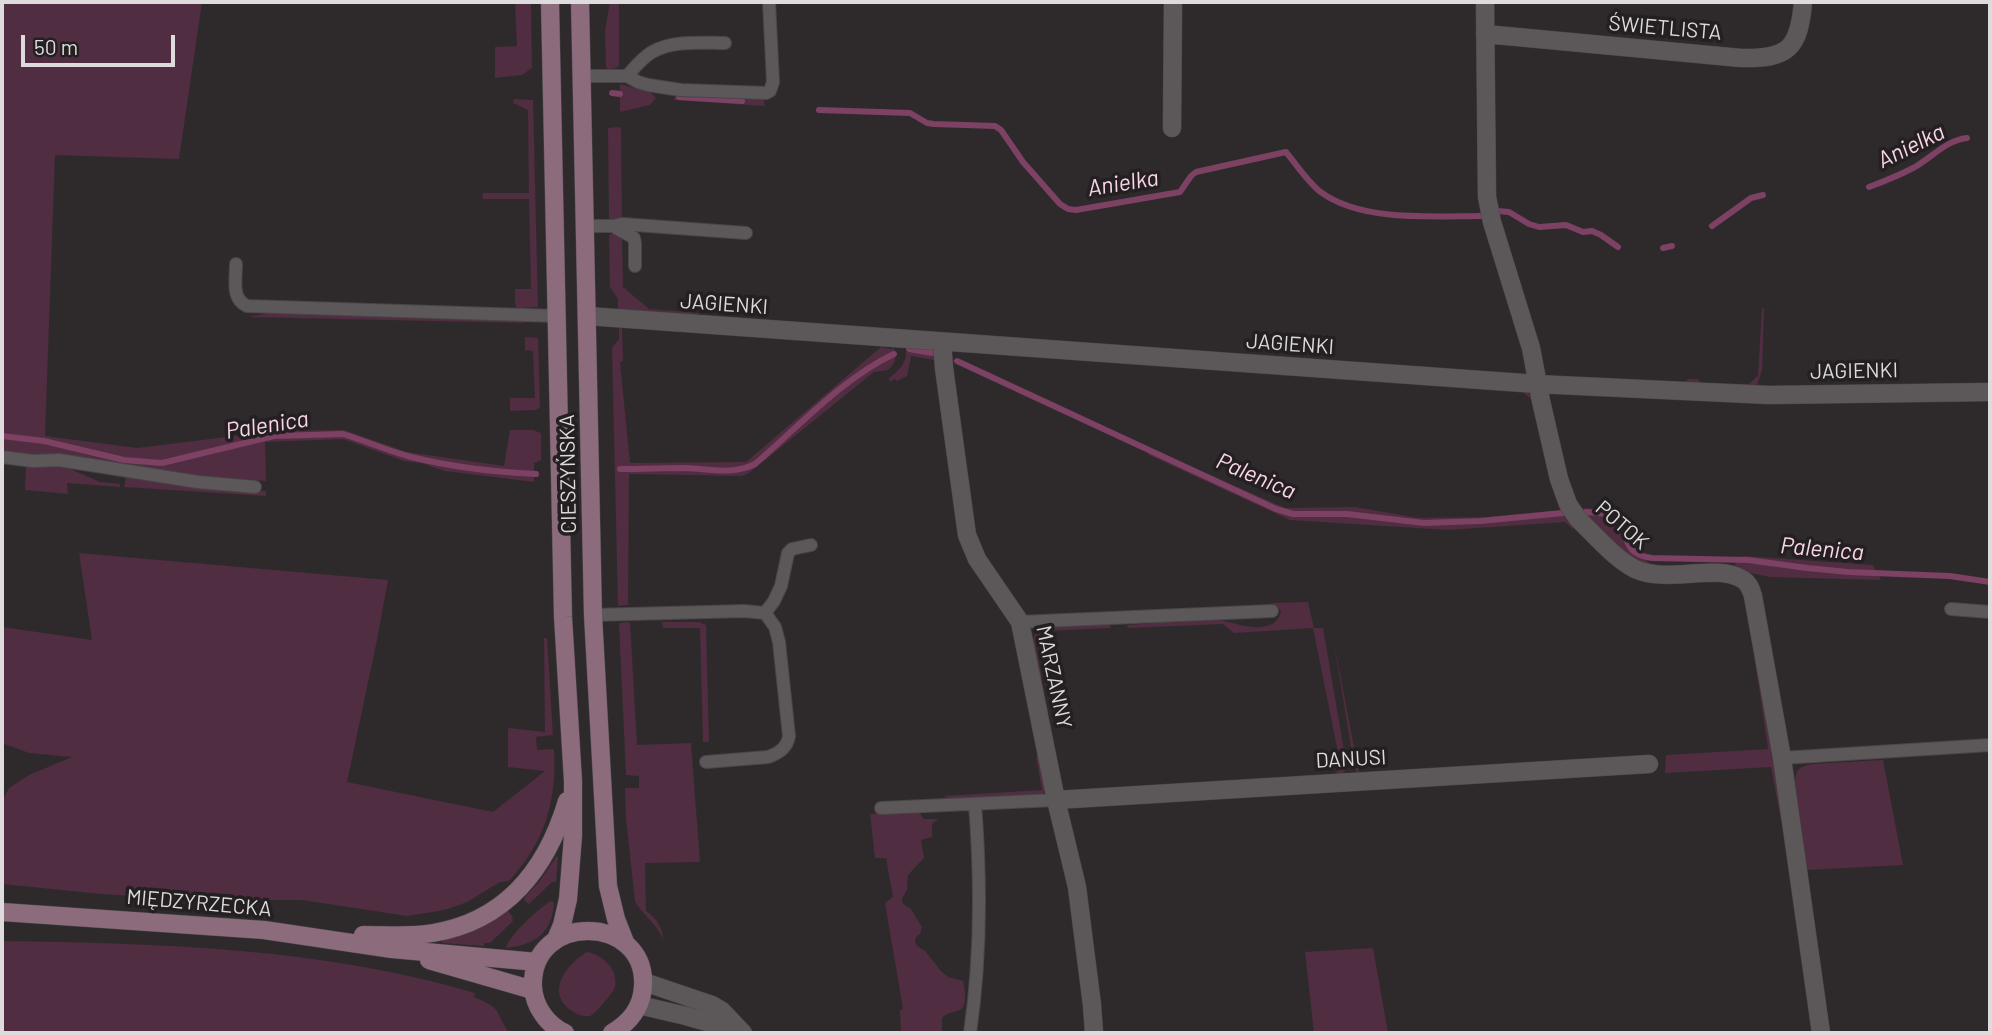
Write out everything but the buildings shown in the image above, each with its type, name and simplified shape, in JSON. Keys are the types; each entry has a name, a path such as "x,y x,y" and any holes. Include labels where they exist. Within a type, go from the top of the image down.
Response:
{"main road":[{"name":"CIESZYŃSKA","path":"550,2 563,617 573,781 568,899 556,939"},
{"name":"CIESZYŃSKA","path":"580,2 593,615 608,886 616,919 625,942 638,960 643,982"},
{"path":"264,930 420,935 455,928 477,919 514,895 533,874 561,821 573,781"},
{"name":"MIĘDZYRZECKA","path":"2,912 264,930 392,949 537,962"},
{"path":"565,1033 548,1026 537,1006 533,990 537,962 545,949 567,933 588,931 625,942"},
{"name":"MIĘDZYRZECKA","path":"392,949 533,990"},
{"path":"619,1031 639,1005 643,982"}],"street":[{"path":"1172,128 1173,2"},
{"name":"POTOK","path":"1485,2 1487,197 1492,222 1531,348 1559,480 1568,504 1578,519 1623,561 1656,575 1726,575 1743,580 1754,596 1782,758 1821,1033"},
{"name":"ŚWIETLISTA","path":"1485,34 1764,58 1780,53 1797,39 1803,2"},
{"name":"JAGIENKI","path":"587,316 1537,384 1769,395 1990,392"},
{"name":"MARZANNY","path":"942,342 969,544 1020,622 1056,800 1077,887 1094,1033"},
{"name":"DANUSI","path":"1056,800 1648,764"},
{"path":"643,982 712,1005 722,1011 743,1033"},
{"path":"639,1005 743,1033"}],"lane":[{"path":"582,76 627,76 648,85 681,90 757,93 770,91 773,82 769,2"},
{"path":"627,76 640,61 660,49 680,44 725,43"},
{"path":"585,226 622,224 746,233"},
{"path":"613,226 634,238 635,266"},
{"path":"236,264 237,298 247,306 556,316"},
{"path":"2,457 33,461 59,460 198,482 255,487"},
{"path":"765,613 780,586 788,554 792,549 811,545"},
{"path":"1951,609 1990,612"},
{"path":"1020,622 1272,611"},
{"path":"593,615 765,613"},
{"path":"706,762 768,757 777,754 787,743 789,736 779,642 775,627 765,613"},
{"path":"1782,758 1990,745"},
{"path":"881,808 1056,800"},
{"path":"970,1033 978,955 978,837 975,804"}],"shaded area":[{"path":"2,2 202,2 179,159 55,155 45,436 137,448 276,431 344,430 407,452 504,466 510,430 533,430 541,433 541,460 534,463 534,482 445,471 404,461 343,439 265,442 266,481 191,475 78,457 34,456 2,451"},
{"path":"515,2 531,2 532,68 522,75 495,78 495,47 517,46"},
{"path":"610,2 619,2 619,65 609,69 606,67 605,31"},
{"path":"620,84 651,93 656,98 650,105 620,112"},
{"path":"678,93 763,98 765,106 673,100"},
{"path":"514,99 533,100 538,307 517,308 515,303 515,289 531,289 529,199 483,199 482,193 529,193 528,110 513,103"},
{"path":"608,128 621,128 622,220 609,219"},
{"path":"615,233 622,236 623,287 649,309 700,313 697,315 618,310 618,299 610,287 609,235"},
{"path":"1762,308 1762,370 1757,385 1751,387 1685,382 1688,379 1698,379 1701,383 1749,384 1758,376"},
{"path":"271,313 525,321 525,323 248,317"},
{"path":"619,328 622,328 623,361 620,362 630,463 746,462 881,347 894,348 896,358 888,370 874,372 749,473 742,476 629,474 628,604 633,604 618,606 612,348 619,339"},
{"path":"525,337 538,338 540,408 510,411 510,398 535,398 533,351 525,350"},
{"path":"906,352 933,355 937,359 950,462 948,465 934,360 911,356 907,376 889,382 889,378 901,367"},
{"path":"1448,386 1526,391 1533,398 1573,520 1573,529 1565,522 1448,530 1290,520 1147,454 1156,451 1285,508 1355,507 1419,518 1487,517 1561,510 1531,399 1523,392"},
{"path":"47,464 66,467 100,482 120,484 120,487 67,483 68,494 25,490 26,466"},
{"path":"126,477 190,486 266,491 266,496 124,487"},
{"path":"1578,508 1605,509 1621,519 1636,550 1651,565 1637,561 1621,550"},
{"path":"79,553 388,580 347,782 493,812 545,771 508,767 508,728 545,732 544,638 547,638 553,735 536,737 537,750 554,749 553,786 546,820 532,851 509,881 500,882 454,907 407,916 302,900 199,900 2,884 2,801 9,788 29,775 72,757 29,753 2,743 2,627 92,640"},
{"path":"1743,556 1873,565 1881,580 1770,577 1751,573 1734,565"},
{"path":"1746,599 1756,640 1790,868 1771,767 1665,773 1666,755 1768,749"},
{"path":"1308,602 1314,628 1323,628 1346,762 1346,769 1341,776 1301,776 1335,774 1341,767 1313,628 1234,633 1223,624 1128,628 1127,625 1208,619 1260,627 1272,624 1279,616 1281,611 1271,603"},
{"path":"630,622 637,745 691,743 700,862 645,863 646,911 658,923 663,940 635,901 626,818 625,788 639,788 639,776 626,775 619,623"},
{"path":"662,622 699,622 706,625 709,742 703,742 700,628 663,628"},
{"path":"1109,624 1111,628 1046,631 1035,641 1042,678 1040,677 1033,641 1038,631 1045,627"},
{"path":"1333,637 1359,774 1354,765"},
{"path":"1042,756 1046,787 1043,794 950,799 944,796 1042,790 1036,757"},
{"path":"1883,760 1903,865 1807,870 1795,784 1797,772 1802,767 1814,764"},
{"path":"919,811 923,819 938,819 932,824 932,837 921,840 924,858 908,875 903,904 911,909 922,927 916,937 917,946 925,951 948,977 963,981 965,990 962,1008 942,1018 942,1033 901,1033 900,1010 903,1009 885,903 893,897 886,858 875,858 870,814"},
{"path":"556,857 556,882 552,882 529,904 524,900 525,897"},
{"path":"551,901 554,903 553,914 540,936 525,944 506,948 518,929"},
{"path":"508,911 513,921 490,943 484,943 484,946 442,943 479,928"},
{"path":"2,941 180,946 300,957 360,966 475,993 474,997 496,1010 509,1033 2,1033"},
{"path":"1373,948 1388,1033 1314,1033 1305,952"},
{"path":"587,952 604,959 612,969 616,981 608,998 596,1011 590,1016 583,1016 565,1005 559,989 571,964"}],"waterway":[{"name":"Anielka","path":"612,93 620,94"},
{"name":"Anielka","path":"679,97 742,101"},
{"name":"Anielka","path":"819,110 910,113 927,123 995,126 1001,130 1023,162 1060,204 1068,209 1076,210 1180,192 1196,172 1286,152 1317,189 1357,209 1399,215 1481,216"},
{"name":"Anielka","path":"1869,187 1915,167 1953,142 1967,138"},
{"name":"Anielka","path":"1712,226 1751,198 1763,195"},
{"name":"Anielka","path":"1498,211 1509,212 1539,227 1566,225 1583,232 1592,231 1618,247"},
{"name":"Anielka","path":"1663,248 1672,246"},
{"name":"Palenica","path":"909,349 932,353"},
{"name":"Palenica","path":"620,469 730,470 755,464 821,404 857,376 894,354"},
{"name":"Palenica","path":"957,361 1276,509 1293,514 1347,514 1424,523 1563,513"},
{"name":"Palenica","path":"2,436 44,441 124,460 162,463 274,436 343,434 426,461 536,474"},
{"name":"Palenica","path":"1586,512 1609,516 1621,527 1634,551 1641,556 1652,558 1748,560 1848,572 1950,576 1990,582"}]}
